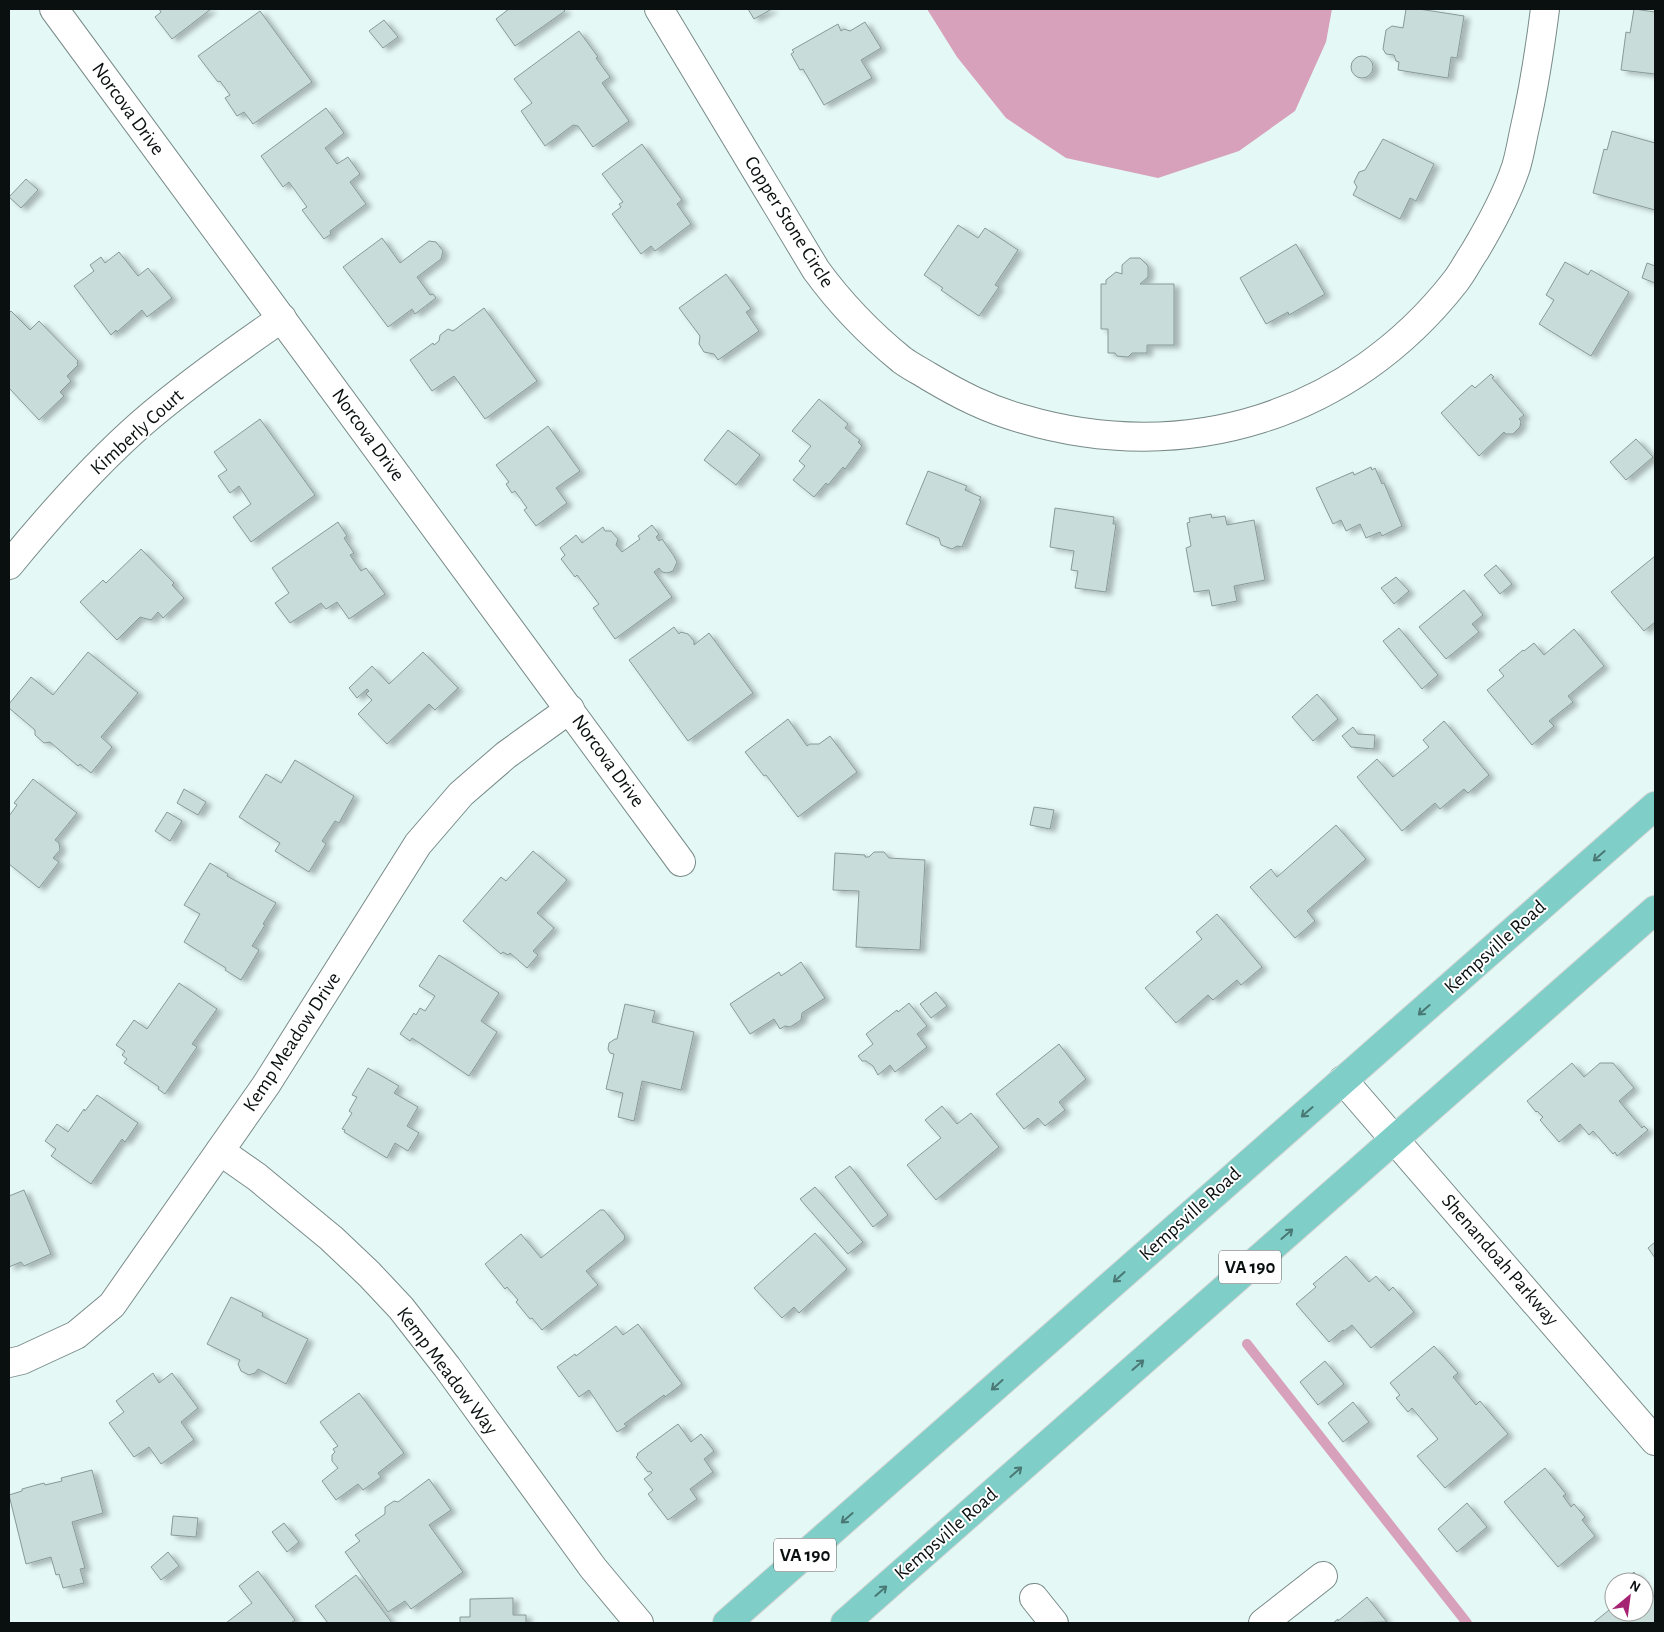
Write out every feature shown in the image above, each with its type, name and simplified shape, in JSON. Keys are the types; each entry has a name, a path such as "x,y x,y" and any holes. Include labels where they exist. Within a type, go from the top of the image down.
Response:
{"main road":[{"name":"Kempsville Road","path":"727,1623 1655,806"},
{"name":"Kempsville Road","path":"844,1623 1655,910"}],"street":[{"name":"Norcova Drive","path":"54,9 681,862"},
{"name":"Copper Stone Circle","path":"659,9 816,270 855,317 904,362 965,398 1002,413 1049,427 1117,437 1165,438 1249,423 1290,408 1322,393 1351,377 1405,337 1456,281 1494,219 1516,166 1534,88 1545,9"},
{"name":"Kimberly Court","path":"9,565 62,502 141,424 206,371 282,318"},
{"name":"Kemp Meadow Drive","path":"9,1363 22,1360 76,1335 112,1305 266,1085 418,844 462,794 506,756 570,709"},
{"name":"Shenandoah Parkway","path":"1343,1080 1655,1441"},
{"name":"Kemp Meadow Way","path":"220,1151 257,1176 331,1238 401,1308 447,1367 593,1568 639,1623"},
{"path":"1263,1623 1323,1576"},
{"path":"1034,1598 1054,1623"}],"shaded area":[{"path":"927,9 1332,9 1326,42 1295,111 1239,151 1158,178 1066,158 1006,118 957,57"}],"building":[{"path":"159,9 211,9 172,39 155,17 161,12"},
{"path":"509,9 563,9 565,11 515,46 496,19"},
{"path":"748,9 772,9 754,19"},
{"path":"1406,9 1419,9 1464,16 1457,58 1451,57 1448,78 1398,70 1399,62 1396,61 1394,55 1386,54 1383,49 1386,30 1392,26 1403,28"},
{"path":"1634,9 1655,12 1655,74 1621,70 1626,32 1630,33"},
{"path":"260,11 312,82 253,124 244,112 237,116 225,98 230,95 198,56"},
{"path":"384,20 398,37 383,48 369,31"},
{"path":"865,22 881,48 861,60 872,78 824,105 803,69 800,70 791,54 794,52 792,50 838,24 841,31 844,29 850,31"},
{"path":"579,31 610,77 602,83 629,121 593,147 578,126 573,125 545,146 521,111 532,103 514,79"},
{"path":"1362,56 1370,59 1373,67 1370,75 1362,78 1354,75 1351,67 1354,59"},
{"path":"326,108 344,133 325,148 337,164 348,157 360,174 350,182 366,204 330,231 331,234 324,239 302,210 307,207 289,182 283,187 261,156"},
{"path":"1612,131 1655,143 1655,210 1593,193 1604,149 1607,150"},
{"path":"1383,139 1434,164 1416,201 1410,198 1400,219 1353,195 1357,187 1354,182 1359,172 1365,170"},
{"path":"642,144 682,200 677,204 691,224 655,251 651,246 641,254 612,214 621,207 619,204 623,202 602,174"},
{"path":"26,179 38,190 21,208 9,197"},
{"path":"958,225 978,238 985,228 1018,250 995,285 999,287 979,316 941,290 943,288 924,275"},
{"path":"382,238 400,263 429,241 436,242 443,251 441,259 417,277 430,295 433,294 436,298 415,314 412,309 388,327 343,267"},
{"path":"1296,244 1325,294 1289,315 1288,312 1266,324 1240,278"},
{"path":"119,252 138,276 148,268 172,298 147,317 142,310 111,335 74,286 94,271 90,265 101,257 105,263"},
{"path":"1130,258 1140,258 1148,266 1148,277 1140,284 1174,284 1174,345 1147,345 1147,353 1132,353 1128,357 1108,353 1108,329 1101,329 1101,284 1106,284 1106,280 1116,272 1122,274 1122,265"},
{"path":"1565,262 1588,275 1591,270 1629,292 1591,356 1539,324 1554,300 1546,295"},
{"path":"1647,263 1655,266 1655,283 1642,278"},
{"path":"726,274 751,309 746,312 759,331 718,360 714,354 704,352 699,344 700,336 679,308"},
{"path":"484,308 537,381 485,419 454,376 432,391 410,360 433,343 434,345 439,341 440,335 448,329 453,331"},
{"path":"11,311 30,330 39,321 78,361 78,365 67,376 71,381 60,392 64,396 39,420 9,388 9,313"},
{"path":"1491,374 1494,377 1492,378 1524,415 1519,419 1521,421 1520,427 1513,434 1506,434 1504,432 1479,456 1441,413 1472,385 1475,388"},
{"path":"819,399 848,424 845,428 860,440 858,442 862,446 845,469 843,467 828,485 826,483 814,497 793,480 805,466 799,461 811,446 792,431"},
{"path":"260,419 315,495 251,542 233,517 251,504 239,486 230,493 218,476 227,470 214,452"},
{"path":"548,426 580,471 556,488 567,503 536,526 524,510 527,508 515,491 512,493 506,484 509,482 496,465"},
{"path":"728,430 760,455 736,485 704,460"},
{"path":"1636,439 1653,457 1626,480 1610,462"},
{"path":"1371,467 1372,470 1375,468 1382,484 1384,483 1402,526 1382,536 1380,532 1366,538 1360,524 1346,531 1341,520 1333,524 1316,488 1353,472 1354,475"},
{"path":"928,471 967,486 965,490 981,497 962,547 957,546 952,549 941,545 939,538 906,524"},
{"path":"1055,508 1114,517 1113,524 1116,524 1106,592 1075,588 1078,571 1071,570 1074,551 1050,547"},
{"path":"1211,514 1212,518 1225,516 1227,525 1254,520 1265,580 1234,586 1237,601 1212,606 1209,590 1194,592 1186,548 1191,546 1187,523 1190,522 1189,518"},
{"path":"338,522 347,536 344,538 354,553 350,555 361,571 366,568 385,594 349,619 337,602 326,609 321,603 290,623 275,603 289,593 272,568"},
{"path":"652,525 659,534 656,537 659,541 662,539 677,562 673,571 662,572 659,568 654,572 672,597 615,639 593,608 599,604 577,575 575,577 561,559 565,555 560,548 576,535 582,543 603,527 605,531 611,531 618,539 616,545 622,552 640,539 638,536"},
{"path":"141,549 174,583 172,585 184,598 163,618 158,612 151,620 140,617 117,640 80,602 103,580 106,583"},
{"path":"1655,556 1655,622 1644,631 1611,592"},
{"path":"1496,565 1512,584 1500,594 1484,575"},
{"path":"1396,577 1409,591 1394,604 1381,588"},
{"path":"1464,590 1483,615 1472,624 1479,632 1446,659 1419,627"},
{"path":"674,627 679,634 681,632 688,634 694,641 694,645 709,633 753,693 688,741 629,660"},
{"path":"1399,628 1438,675 1422,689 1383,641"},
{"path":"1574,629 1604,666 1568,696 1573,702 1549,721 1554,726 1532,745 1487,690 1504,676 1499,670 1523,650 1534,643 1544,655"},
{"path":"88,652 138,693 101,737 112,747 91,773 80,764 78,766 50,742 44,743 35,735 35,730 9,708 9,704 31,677 53,695"},
{"path":"423,652 458,688 435,710 429,704 387,744 358,714 372,700 366,694 369,691 367,689 357,698 349,688 372,666 389,684"},
{"path":"1317,694 1338,719 1313,741 1292,717"},
{"path":"788,719 807,746 819,744 830,736 857,772 798,817 766,775 764,776 745,752"},
{"path":"1444,721 1489,775 1468,793 1464,789 1440,809 1435,803 1402,831 1357,777 1377,759 1393,777 1429,747 1423,740"},
{"path":"1353,727 1358,734 1375,735 1374,749 1351,747 1342,736"},
{"path":"295,760 354,796 339,823 335,821 322,841 326,844 309,872 275,851 280,843 239,817 266,774 281,783"},
{"path":"33,779 77,813 55,840 59,843 60,850 53,858 59,862 39,888 9,864 9,816 17,805 14,803"},
{"path":"184,789 206,802 198,815 177,803"},
{"path":"1034,807 1054,810 1050,829 1030,825"},
{"path":"167,812 182,821 170,841 155,831"},
{"path":"1336,825 1366,859 1307,911 1315,921 1295,938 1250,887 1271,869 1277,877"},
{"path":"533,851 567,880 537,913 554,928 533,951 538,955 527,968 510,953 508,955 503,952 501,954 463,921 501,877 506,881"},
{"path":"874,852 884,852 889,858 925,860 920,950 856,947 859,891 833,890 835,853 865,855 865,857 869,857"},
{"path":"210,863 228,874 227,876 276,903 252,946 259,950 241,980 225,970 226,968 184,942 200,914 184,905"},
{"path":"1217,914 1262,967 1241,985 1237,980 1213,1000 1208,995 1176,1023 1145,988 1202,939 1196,932"},
{"path":"439,955 499,993 481,1021 497,1032 469,1076 412,1038 410,1041 400,1034 414,1013 416,1015 420,1008 425,1011 435,996 419,986"},
{"path":"801,962 825,998 802,1013 801,1020 790,1027 785,1026 780,1029 774,1019 750,1034 730,1004 779,972 781,976"},
{"path":"179,983 217,1009 192,1044 197,1047 165,1094 158,1089 159,1087 124,1063 127,1059 122,1055 125,1051 116,1045 134,1020 147,1029"},
{"path":"936,992 947,1006 931,1018 920,1004"},
{"path":"909,1003 927,1026 917,1034 927,1047 895,1072 890,1065 878,1075 873,1066 866,1061 862,1061 858,1056 873,1044 866,1034"},
{"path":"625,1004 655,1011 652,1022 694,1032 681,1090 642,1081 634,1121 618,1117 623,1093 606,1089 614,1054 610,1053 608,1049 609,1043 617,1039"},
{"path":"1059,1044 1086,1079 1059,1102 1065,1110 1045,1126 1038,1118 1024,1129 996,1094"},
{"path":"1572,1063 1584,1077 1600,1063 1613,1063 1634,1088 1619,1101 1642,1128 1644,1126 1648,1130 1617,1156 1615,1152 1613,1154 1593,1131 1589,1135 1580,1124 1559,1142 1540,1120 1543,1117 1527,1101"},
{"path":"368,1068 399,1086 394,1093 418,1107 407,1126 419,1133 408,1151 395,1143 387,1158 342,1129 352,1113 349,1111 357,1097 352,1095"},
{"path":"97,1095 138,1123 125,1142 122,1139 91,1184 51,1156 56,1149 45,1141 57,1124 68,1132 84,1109 85,1111"},
{"path":"942,1106 957,1124 971,1113 999,1147 936,1200 907,1165 941,1138 925,1120"},
{"path":"850,1166 888,1215 873,1227 835,1177"},
{"path":"815,1187 863,1242 848,1254 800,1199"},
{"path":"24,1190 51,1254 24,1266 21,1262 9,1267 9,1196"},
{"path":"600,1210 604,1210 625,1236 624,1240 586,1271 598,1285 542,1330 532,1318 530,1319 516,1302 518,1300 507,1287 505,1289 485,1264 521,1234 541,1258"},
{"path":"815,1233 847,1269 799,1313 794,1307 782,1318 754,1288"},
{"path":"1655,1242 1655,1258 1648,1248"},
{"path":"1346,1256 1369,1282 1376,1276 1389,1291 1393,1287 1414,1312 1371,1348 1352,1325 1329,1342 1296,1304 1316,1287 1313,1284"},
{"path":"231,1297 263,1313 262,1316 308,1339 286,1384 258,1369 255,1373 249,1375 241,1371 238,1364 240,1360 207,1344"},
{"path":"638,1324 682,1384 624,1424 627,1426 617,1432 589,1390 579,1397 557,1367 575,1354 576,1356 616,1326 623,1335"},
{"path":"1434,1346 1458,1373 1453,1377 1476,1405 1480,1401 1508,1434 1445,1488 1417,1456 1438,1439 1412,1408 1408,1412 1396,1398 1400,1395 1390,1383"},
{"path":"1325,1361 1344,1384 1318,1405 1300,1382"},
{"path":"153,1373 159,1383 172,1373 198,1408 181,1422 194,1440 161,1464 149,1447 134,1457 109,1423 124,1412 116,1401"},
{"path":"359,1393 404,1453 378,1473 381,1477 363,1490 358,1484 336,1500 322,1481 338,1468 332,1461 332,1455 335,1452 333,1449 338,1446 320,1422"},
{"path":"1353,1402 1369,1422 1343,1442 1328,1423"},
{"path":"678,1424 691,1442 701,1434 714,1451 704,1459 713,1472 690,1489 697,1499 668,1520 648,1494 653,1490 644,1479 652,1473 648,1472 636,1457 637,1454"},
{"path":"1545,1468 1566,1494 1563,1496 1571,1507 1574,1504 1585,1517 1582,1520 1595,1536 1558,1567 1504,1502"},
{"path":"92,1470 103,1513 72,1522 85,1568 80,1569 84,1583 63,1588 59,1574 56,1575 51,1557 26,1564 9,1495 22,1491 22,1489 44,1483 45,1485 62,1481 61,1478"},
{"path":"429,1479 451,1510 429,1525 463,1572 411,1609 405,1601 388,1612 345,1552 360,1541 355,1535 385,1514 385,1507 394,1501 398,1502"},
{"path":"1467,1503 1487,1527 1457,1552 1438,1529"},
{"path":"173,1516 198,1518 196,1537 171,1535"},
{"path":"284,1523 299,1542 287,1552 272,1532"},
{"path":"168,1552 179,1566 161,1580 151,1567"},
{"path":"258,1571 295,1620 291,1623 226,1623 252,1603 239,1586"},
{"path":"356,1575 392,1623 328,1623 315,1606"},
{"path":"1367,1597 1387,1622 1333,1623 1338,1619 1338,1621"},
{"path":"1654,1597 1655,1598 1655,1623 1593,1623 1604,1614 1604,1622 1654,1622"},
{"path":"513,1598 513,1615 526,1615 526,1623 460,1623 460,1617 470,1617 470,1599"}],"waterway":[{"path":"1247,1344 1467,1623"}]}
